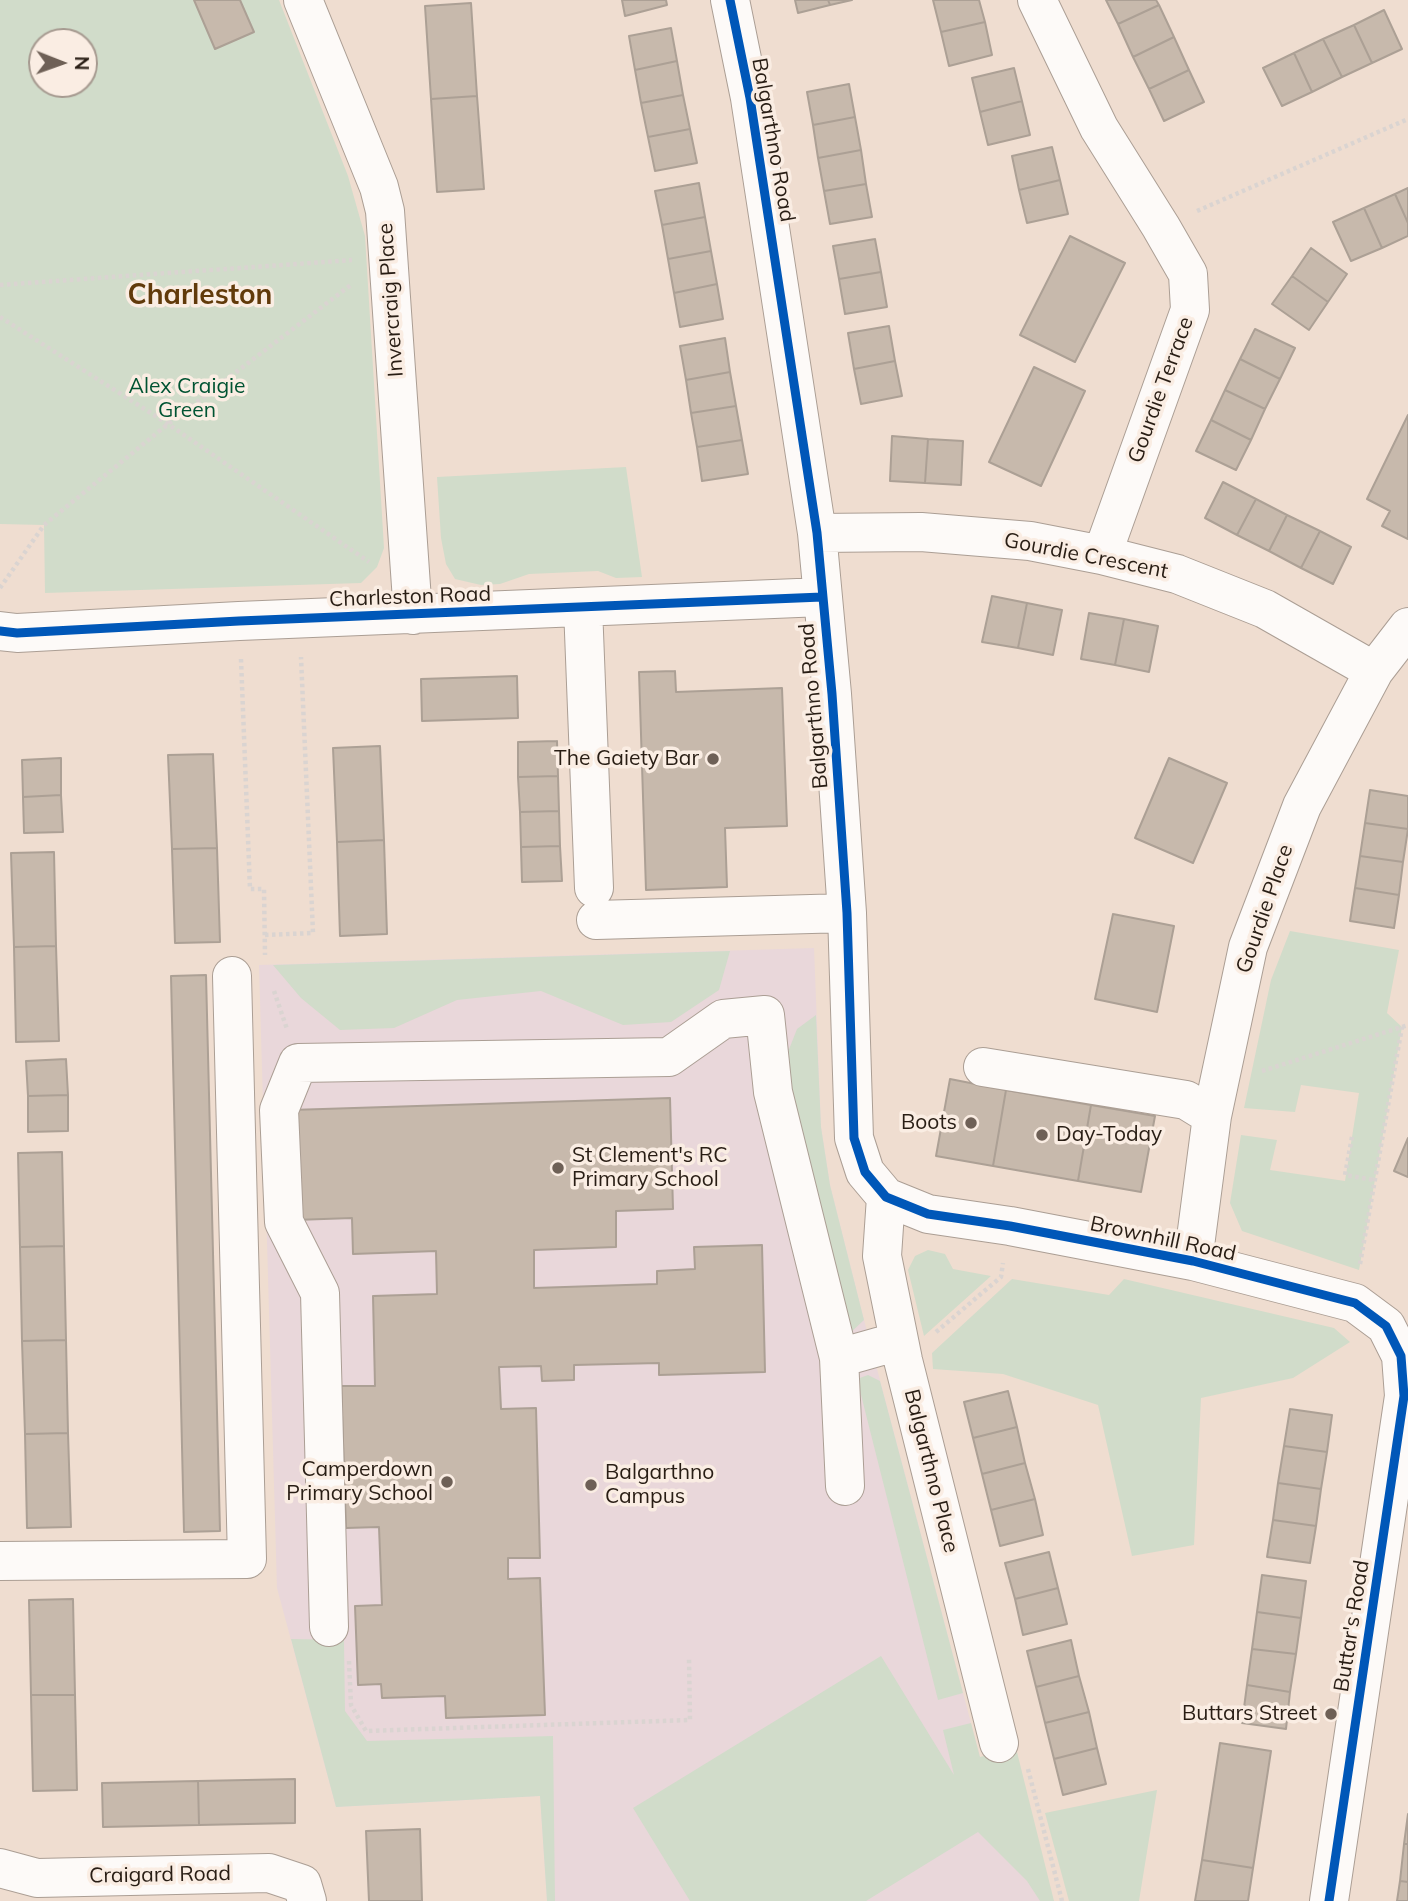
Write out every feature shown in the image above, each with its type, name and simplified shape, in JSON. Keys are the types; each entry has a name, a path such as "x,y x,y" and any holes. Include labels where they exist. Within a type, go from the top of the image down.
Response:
{"street":[{"name":"Invercraig Place","path":"303,0 379,187 385,211 413,615"},
{"name":"Balgarthno Road","path":"730,0 750,98 817,533 832,694 847,913 854,1138 865,1172 886,1197"},
{"name":"Gourdie Terrace","path":"1037,0 1099,128 1188,274 1190,310 1102,555"},
{"name":"Gourdie Crescent","path":"817,533 921,532 1030,541 1102,555 1177,574 1265,609 1374,671"},
{"name":"Charleston Road","path":"0,631 17,633 300,618 822,597"},
{"path":"583,607 595,904 847,913"},
{"name":"Gourdie Place","path":"1193,1261 1212,1116 1248,947 1302,806 1374,671 1408,627"},
{"path":"0,1561 247,1559 249,970"},
{"path":"330,1628 320,1293 284,1222 279,1110 298,1063 669,1057 723,1019 765,1014 773,1092 839,1359 845,1486"},
{"path":"983,1067 1186,1100 1212,1116"},
{"name":"Brownhill Road","path":"886,1197 928,1214 1010,1226 1193,1261 1355,1303 1386,1326 1405,1355"},
{"name":"Balgarthno Place","path":"886,1197 883,1256 901,1350 999,1744"},
{"path":"839,1359 901,1350"},
{"name":"Buttar's Road","path":"1329,1901 1404,1395 1405,1355"},
{"name":"Craigard Road","path":"0,1868 37,1878 269,1873 302,1884 307,1901"}],"path":[{"path":"1161,227 1408,120"},
{"path":"0,285 387,257"},
{"path":"0,588 44,525 169,424 387,257"},
{"path":"0,317 169,424 377,567"},
{"path":"265,935 313,933 300,618"},
{"path":"239,621 250,889 264,889 265,935 249,970"},
{"path":"274,990 298,1063"},
{"path":"1221,1069 1250,1075 1408,1025"},
{"path":"1355,1303 1402,1027"},
{"path":"1352,1137 1345,1175 1374,1180"},
{"path":"901,1350 1001,1277 1010,1226"},
{"path":"330,1628 348,1638 351,1705 366,1731 690,1720 689,1658"},
{"path":"999,1744 1020,1738 1062,1901"}],"shaded area":[{"name":"Balgarthno Campus","path":"814,948 821,1127 830,1185 980,1757 1054,1901 547,1901 540,1796 336,1807 277,1588 259,965"}],"green space":[{"name":"Alex Craigie Green","path":"0,0 279,0 348,176 365,236 384,548 377,567 361,583 45,593 44,525 0,524"},
{"path":"626,467 642,577 616,578 598,571 529,574 500,584 481,585 455,579 446,564 441,538 437,477"},
{"path":"1290,931 1399,950 1387,1013 1402,1027 1359,1270 1242,1231 1230,1203 1241,1135 1277,1140 1270,1170 1345,1181 1359,1093 1301,1085 1295,1112 1244,1108 1271,980"},
{"path":"730,951 719,990 671,1022 623,1025 541,991 457,1000 394,1028 340,1030 301,998 273,965"},
{"path":"816,1015 821,1127 830,1185 864,1320 849,1334 784,1062 797,1029"},
{"path":"928,1250 945,1254 953,1269 991,1276 924,1336 908,1270 915,1256"},
{"path":"1012,1279 1109,1295 1124,1279 1334,1328 1350,1342 1293,1378 1201,1398 1194,1545 1132,1556 1098,1405 1003,1374 933,1369 932,1353"},
{"path":"868,1375 880,1381 963,1693 938,1700 857,1379"},
{"path":"291,1639 344,1640 345,1711 367,1741 553,1736 555,1901 547,1901 540,1796 336,1807"},
{"path":"881,1656 954,1775 943,1730 971,1723 980,1757 1016,1748 1054,1901 1040,1901 1027,1881 978,1832 866,1901 690,1901 633,1808"},
{"path":"1157,1790 1139,1901 1069,1901 1045,1813"}],"building":[{"path":"194,0 240,0 254,32 215,49"},
{"path":"622,0 666,0 667,5 625,16"},
{"path":"795,0 828,0 830,5 798,13"},
{"path":"828,0 852,0 830,5"},
{"path":"933,0 979,0 985,22 941,32"},
{"path":"1106,0 1156,0 1159,5 1118,24"},
{"path":"471,3 477,96 431,99 425,6"},
{"path":"1159,5 1174,37 1133,57 1118,24"},
{"path":"1384,10 1402,49 1372,63 1354,25"},
{"path":"985,22 992,55 949,66 941,32"},
{"path":"1354,25 1372,63 1342,77 1323,39"},
{"path":"671,28 677,61 635,70 629,36"},
{"path":"1174,37 1189,70 1149,89 1133,57"},
{"path":"1323,39 1342,77 1312,92 1294,53"},
{"path":"1294,53 1312,92 1282,106 1263,68"},
{"path":"677,61 683,95 641,103 635,70"},
{"path":"1014,68 1022,101 980,112 972,78"},
{"path":"1189,70 1204,102 1164,121 1149,89"},
{"path":"849,84 855,117 813,125 807,92"},
{"path":"683,95 690,129 648,137 641,103"},
{"path":"477,96 484,189 437,192 431,99"},
{"path":"1022,101 1030,135 988,145 980,112"},
{"path":"855,117 861,150 818,158 813,125"},
{"path":"690,129 697,163 655,171 648,137"},
{"path":"1052,147 1060,180 1019,190 1012,156"},
{"path":"861,150 866,184 824,191 818,158"},
{"path":"1060,180 1068,214 1027,223 1019,190"},
{"path":"699,183 705,217 662,225 655,191"},
{"path":"866,184 872,217 830,224 824,191"},
{"path":"1408,188 1408,223 1395,194"},
{"path":"1395,194 1408,223 1408,236 1382,248 1364,208"},
{"path":"1364,208 1382,248 1351,261 1333,222"},
{"path":"705,217 711,251 668,259 662,225"},
{"path":"1070,236 1125,263 1075,362 1020,335"},
{"path":"875,239 881,272 839,279 833,246"},
{"path":"1311,248 1347,274 1328,302 1292,276"},
{"path":"711,251 717,284 674,293 668,259"},
{"path":"881,272 887,307 845,314 839,279"},
{"path":"1292,276 1328,302 1309,330 1272,304"},
{"path":"717,284 723,319 680,327 674,293"},
{"path":"889,326 895,361 854,369 848,333"},
{"path":"1255,329 1295,348 1280,379 1240,359"},
{"path":"725,338 730,372 686,380 680,346"},
{"path":"1240,359 1280,379 1265,409 1225,390"},
{"path":"895,361 902,396 861,404 854,369"},
{"path":"1034,367 1085,391 1041,486 989,462"},
{"path":"730,372 736,406 691,413 686,380"},
{"path":"1225,390 1265,409 1251,440 1211,420"},
{"path":"736,406 742,440 697,447 691,413"},
{"path":"1408,415 1408,539 1382,526 1390,511 1367,499"},
{"path":"1211,420 1251,440 1236,470 1196,451"},
{"path":"892,436 928,439 925,483 890,481"},
{"path":"928,439 963,441 961,485 925,483"},
{"path":"742,440 748,474 702,481 697,447"},
{"path":"1223,482 1256,499 1237,535 1205,518"},
{"path":"1256,499 1287,515 1269,551 1237,535"},
{"path":"1287,515 1320,531 1301,568 1269,551"},
{"path":"1320,531 1351,547 1333,584 1301,568"},
{"path":"992,596 1027,603 1018,648 982,642"},
{"path":"1027,603 1062,610 1053,655 1018,648"},
{"path":"1089,613 1124,619 1115,665 1081,659"},
{"path":"1124,619 1158,626 1149,672 1115,665"},
{"name":"The Gaiety Bar","path":"675,671 676,692 782,688 787,826 725,828 727,887 646,890 639,672"},
{"path":"517,676 518,718 422,721 421,679"},
{"path":"557,741 558,776 518,777 518,742"},
{"path":"380,746 384,840 337,842 333,748"},
{"path":"213,754 217,848 172,849 168,755"},
{"path":"61,758 61,795 23,797 22,760"},
{"path":"1169,758 1227,783 1193,863 1135,838"},
{"path":"558,776 559,811 520,812 518,777"},
{"path":"1370,790 1408,796 1408,829 1365,823"},
{"path":"61,795 63,832 24,833 23,797"},
{"path":"559,811 560,846 521,847 520,812"},
{"path":"1365,823 1408,829 1403,862 1360,856"},
{"path":"384,840 387,934 340,936 337,842"},
{"path":"560,846 562,881 522,882 521,847"},
{"path":"217,848 220,942 175,943 172,849"},
{"path":"54,852 56,946 14,947 11,853"},
{"path":"1360,856 1403,862 1399,895 1355,888"},
{"path":"1355,888 1399,895 1394,928 1350,921"},
{"path":"1113,914 1174,926 1157,1012 1095,999"},
{"path":"56,946 59,1041 16,1042 14,947"},
{"path":"206,975 220,1531 184,1532 171,976"},
{"path":"66,1059 68,1095 28,1096 26,1061"},
{"name":"Boots","path":"950,1079 1006,1090 993,1166 936,1156"},
{"name":"Day-Today","path":"1006,1090 1091,1105 1078,1181 993,1166"},
{"path":"68,1095 68,1131 28,1132 28,1096"},
{"path":"670,1098 673,1209 616,1211 616,1247 534,1250 534,1288 657,1284 657,1271 695,1269 694,1247 762,1245 765,1372 659,1375 659,1363 574,1365 574,1380 542,1381 541,1366 499,1367 501,1409 536,1408 540,1558 508,1558 508,1579 540,1578 545,1715 446,1718 445,1696 382,1698 381,1684 358,1685 355,1606 382,1605 379,1527 346,1528 341,1386 375,1386 373,1296 437,1294 436,1251 353,1254 352,1218 295,1220 291,1110"},
{"path":"1091,1105 1155,1116 1141,1192 1078,1181"},
{"path":"1408,1138 1408,1177 1394,1171"},
{"path":"62,1152 64,1246 20,1247 18,1153"},
{"path":"64,1246 66,1340 22,1341 20,1247"},
{"path":"66,1340 68,1433 25,1434 22,1341"},
{"path":"1008,1391 1017,1427 973,1438 964,1402"},
{"path":"1290,1409 1332,1415 1327,1452 1284,1446"},
{"path":"1017,1427 1025,1463 982,1474 973,1438"},
{"path":"68,1433 71,1527 27,1528 25,1434"},
{"path":"1284,1446 1327,1452 1321,1489 1278,1483"},
{"path":"1025,1463 1035,1499 991,1510 982,1474"},
{"path":"1278,1483 1321,1489 1316,1526 1273,1520"},
{"path":"1035,1499 1043,1535 1000,1546 991,1510"},
{"path":"1273,1520 1316,1526 1310,1563 1267,1557"},
{"path":"1049,1552 1058,1588 1015,1599 1005,1563"},
{"path":"1262,1575 1306,1581 1301,1618 1257,1612"},
{"path":"1058,1588 1067,1624 1023,1635 1015,1599"},
{"path":"73,1599 75,1695 31,1695 29,1600"},
{"path":"1257,1612 1301,1618 1296,1654 1252,1649"},
{"path":"1071,1640 1079,1676 1036,1687 1027,1651"},
{"path":"1252,1649 1296,1654 1290,1692 1247,1685"},
{"path":"1079,1676 1089,1712 1045,1723 1036,1687"},
{"path":"1247,1685 1290,1692 1286,1729 1242,1723"},
{"path":"31,1695 75,1695 77,1790 33,1791"},
{"path":"1089,1712 1097,1748 1054,1759 1045,1723"},
{"path":"1220,1743 1271,1751 1253,1868 1202,1860"},
{"path":"1097,1748 1106,1784 1063,1795 1054,1759"},
{"path":"295,1779 295,1823 199,1825 198,1781"},
{"path":"198,1781 199,1825 103,1827 102,1783"},
{"path":"1408,1814 1408,1844 1404,1844"},
{"path":"420,1829 422,1901 369,1901 366,1831"},
{"path":"1404,1844 1408,1844 1408,1882 1400,1881"},
{"path":"1202,1860 1253,1868 1248,1901 1195,1901"},
{"path":"1400,1881 1408,1882 1408,1901 1397,1901"}],"cycle path":[{"path":"730,0 750,98 817,533 832,694 847,913 854,1138 865,1172 886,1197 928,1214 1010,1226 1193,1261 1355,1303 1386,1326 1401,1356 1404,1396 1329,1901"},
{"path":"0,631 17,633 822,597"}],"place":[{"name":"The Gaiety Bar","path":"713,759"},
{"name":"Boots","path":"971,1123"},
{"name":"Day-Today","path":"1042,1135"},
{"name":"St Clement's RC Primary School","path":"558,1168"},
{"name":"Camperdown Primary School","path":"447,1482"},
{"name":"Balgarthno Campus","path":"591,1485"},
{"name":"Buttars Street","path":"1331,1714"}],"district":[{"name":"Charleston","path":"200,296"}]}
